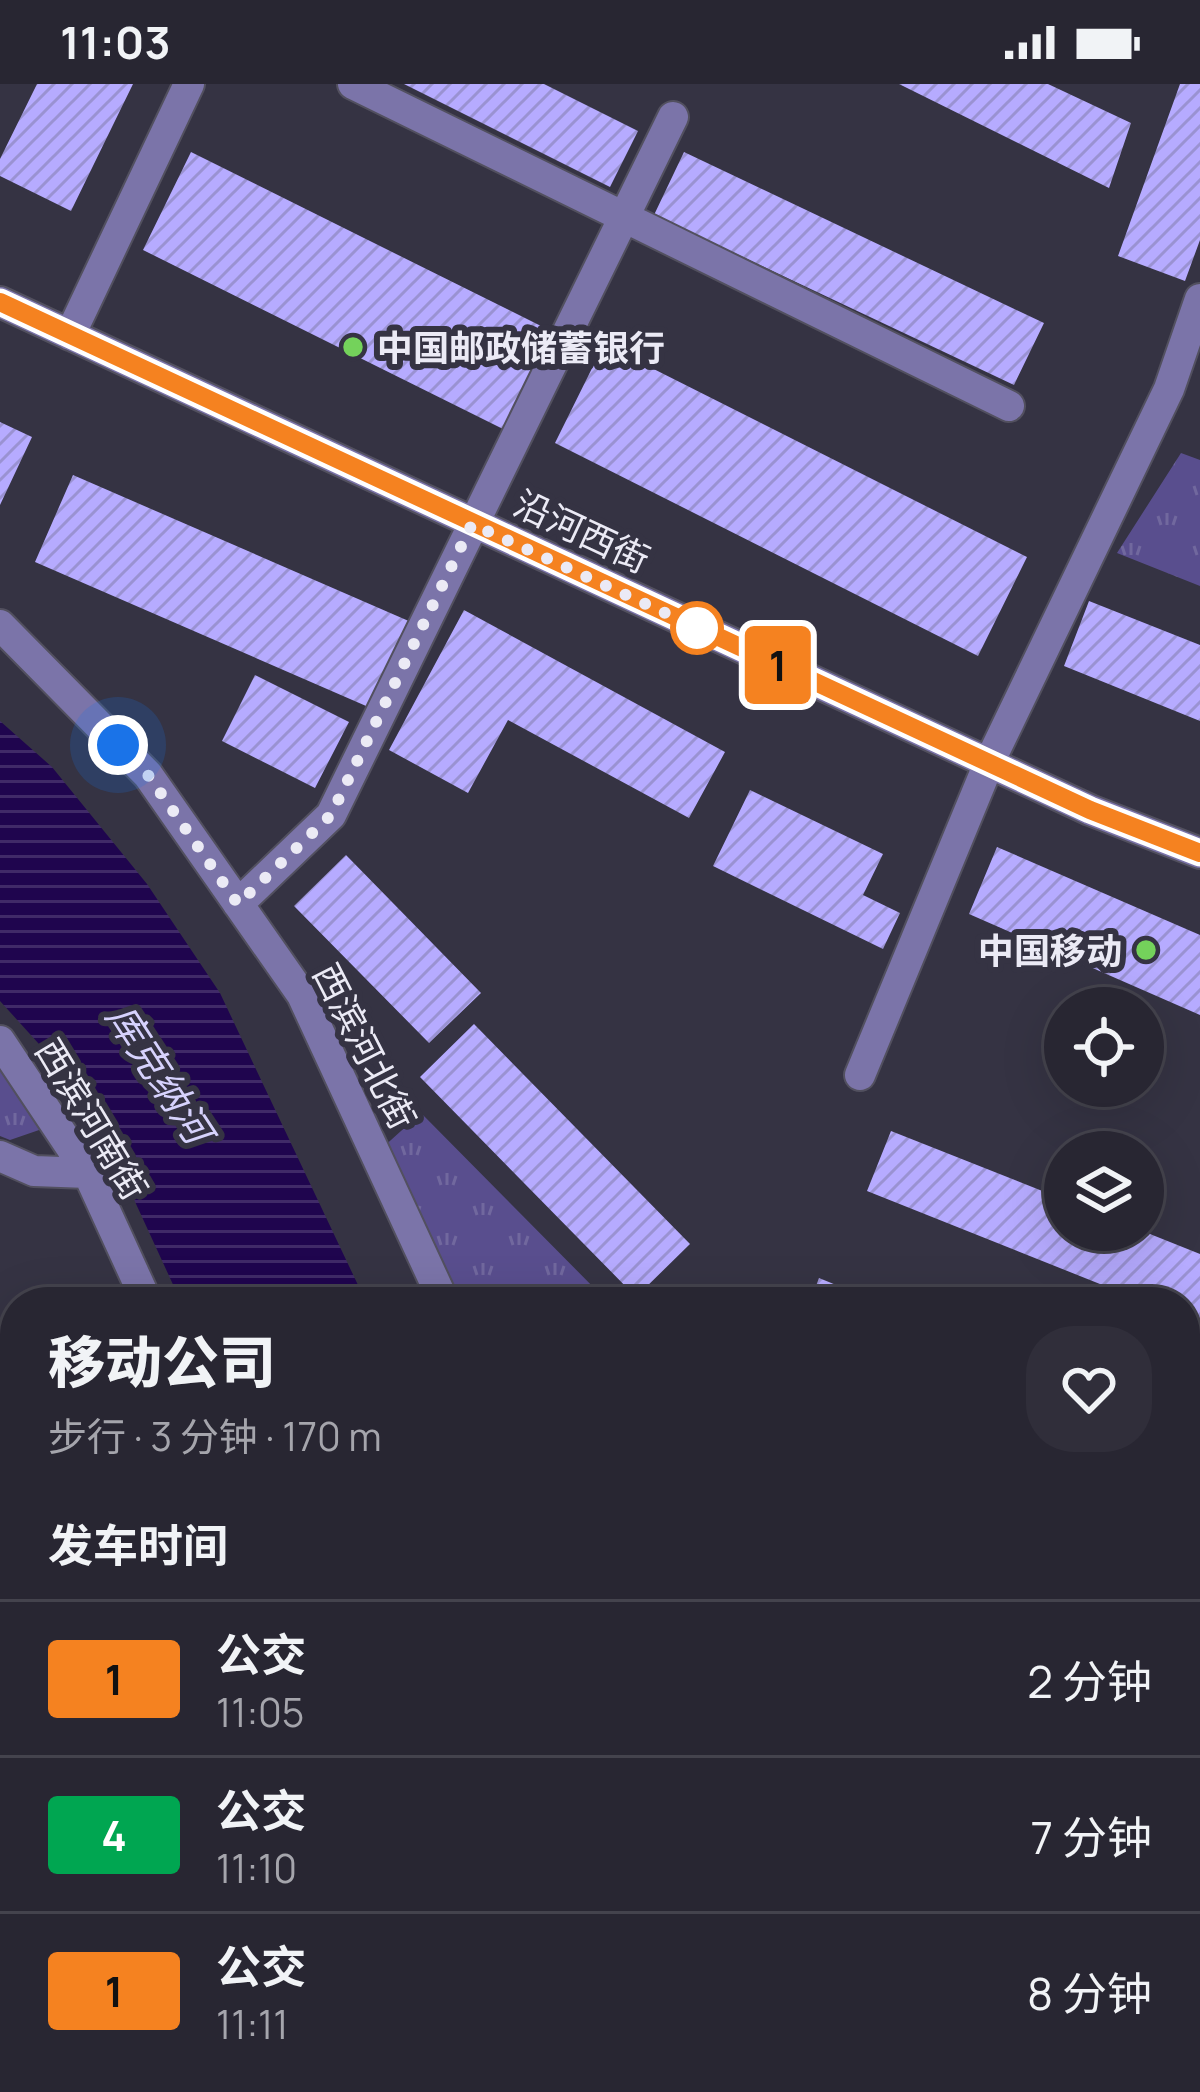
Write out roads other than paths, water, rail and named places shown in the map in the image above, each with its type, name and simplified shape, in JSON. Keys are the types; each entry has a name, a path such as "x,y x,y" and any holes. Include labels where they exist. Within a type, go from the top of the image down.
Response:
{"street":[{"path":"70,335 188,84"},
{"path":"353,84 1009,406"},
{"path":"238,904 331,815 674,117"},
{"path":"860,1075 988,763 1169,389 1200,299"},
{"name":"沿河西街","path":"0,302 1090,810 1200,853"},
{"name":"西滨河北街","path":"0,625 148,775 302,995 437,1287"},
{"name":"西滨河南街","path":"0,1042 88,1173 140,1287"},
{"path":"0,1156 34,1171 88,1173"}],"water":[{"name":"库克纳河","path":"0,721 52,767 147,884 220,993 359,1287 174,1287 87,1097 0,1001"}],"place":[{"name":"中国邮政储蓄银行","path":"353,347"},
{"name":"中国移动","path":"1146,950"}]}
